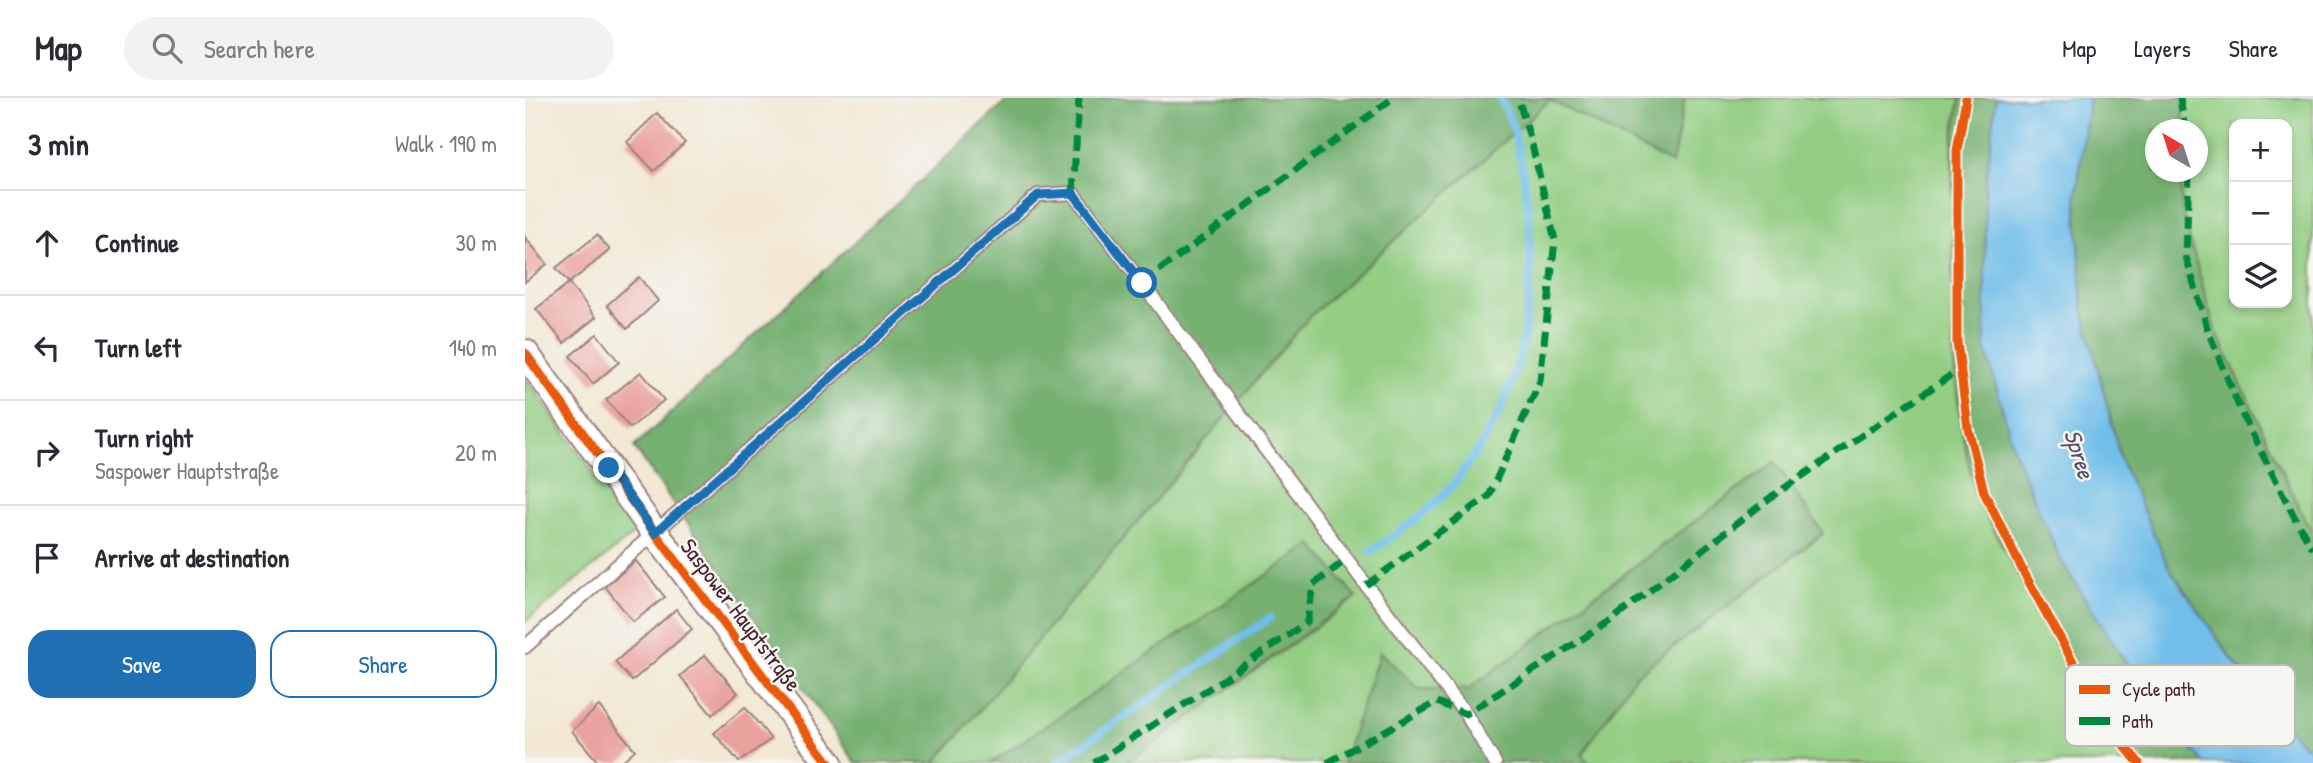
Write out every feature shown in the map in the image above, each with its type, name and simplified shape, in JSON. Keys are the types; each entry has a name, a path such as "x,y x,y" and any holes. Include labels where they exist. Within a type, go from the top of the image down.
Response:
{"street":[{"name":"Saspower Hauptstraße","path":"525,353 655,533 829,763"}],"lane":[{"path":"525,647 1038,195 1073,193 1366,586 1466,714 1495,763"}],"green space":[{"path":"1010,98 1685,98 1672,164 1550,100 1308,318 935,763 856,763 634,447"},
{"path":"1685,98 1960,98 1952,144 1953,361 1975,496 2067,665 2065,665 2065,746 2118,746 2132,763 1589,763 1582,754 1635,676 1823,534 1775,462 1469,689 1419,689 1380,653 1343,763 1126,763 1356,598 1312,545 991,763 935,763 1308,318 1550,100 1671,163"},
{"path":"1960,98 1996,98 1985,187 1985,346 2014,451 2060,559 2127,665 2067,665 1975,496 1961,425 1953,356 1953,144"},
{"path":"2089,98 2184,98 2183,119 2145,119 2145,182 2182,182 2181,208 2214,327 2313,533 2313,753 2295,735 2295,665 2237,665 2169,568 2121,461 2083,310 2076,199"},
{"path":"2184,98 2313,98 2313,533 2214,327 2181,208 2182,182 2208,182 2208,119 2183,119"},
{"path":"525,377 636,532 525,622"},
{"path":"1775,462 1823,533 1635,676 1582,754 1589,763 1343,763 1380,652 1419,689 1469,689"},
{"path":"1312,544 1356,597 1126,763 991,763"},
{"path":"2118,746 2189,746 2204,763 2132,763"}],"water":[{"name":"Spree","path":"1996,98 2089,98 2076,199 2083,310 2121,461 2169,568 2236,665 2127,665 2060,559 2014,451 1985,346 1985,187"},
{"path":"2295,735 2313,753 2313,763 2204,763 2189,746 2295,746"}],"building":[{"path":"657,113 685,143 654,171 627,142"},
{"path":"597,235 610,250 569,283 556,268"},
{"path":"525,237 547,264 525,282"},
{"path":"639,277 658,301 627,329 607,305"},
{"path":"569,283 596,317 564,343 536,309"},
{"path":"597,334 619,362 593,384 570,356"},
{"path":"641,372 664,400 630,428 606,400"},
{"path":"636,561 665,597 633,622 605,586"},
{"path":"676,609 692,629 632,681 615,662"},
{"path":"705,655 738,693 712,715 680,676"},
{"path":"599,706 635,750 620,763 599,763 572,731"},
{"path":"745,707 771,739 739,762 714,733"}],"waterway":[{"path":"1370,552 1429,509 1459,477 1496,418 1516,370 1528,300 1529,218 1516,138 1500,98"},
{"path":"1056,763 1270,618"}],"marked path":[{"path":"1073,193 1079,98"},
{"path":"1142,283 1393,98"},
{"path":"1366,585 1489,496 1540,381 1555,240 1518,98"},
{"path":"2180,98 2183,119"},
{"path":"2189,182 2186,257 2208,331 2243,416 2313,549"},
{"path":"1327,763 1437,702 1466,714 1613,619 1771,497 1960,369"},
{"path":"1094,763 1307,622 1313,585 1347,559"}],"cycle path":[{"path":"1966,98 1957,151 1957,342 1968,428 1984,492 2023,571 2075,665"},
{"path":"525,353 655,533 829,763"},
{"path":"2125,746 2139,763"}],"route":[{"path":"609,468 655,533 1038,195 1073,193 1142,283"}]}
